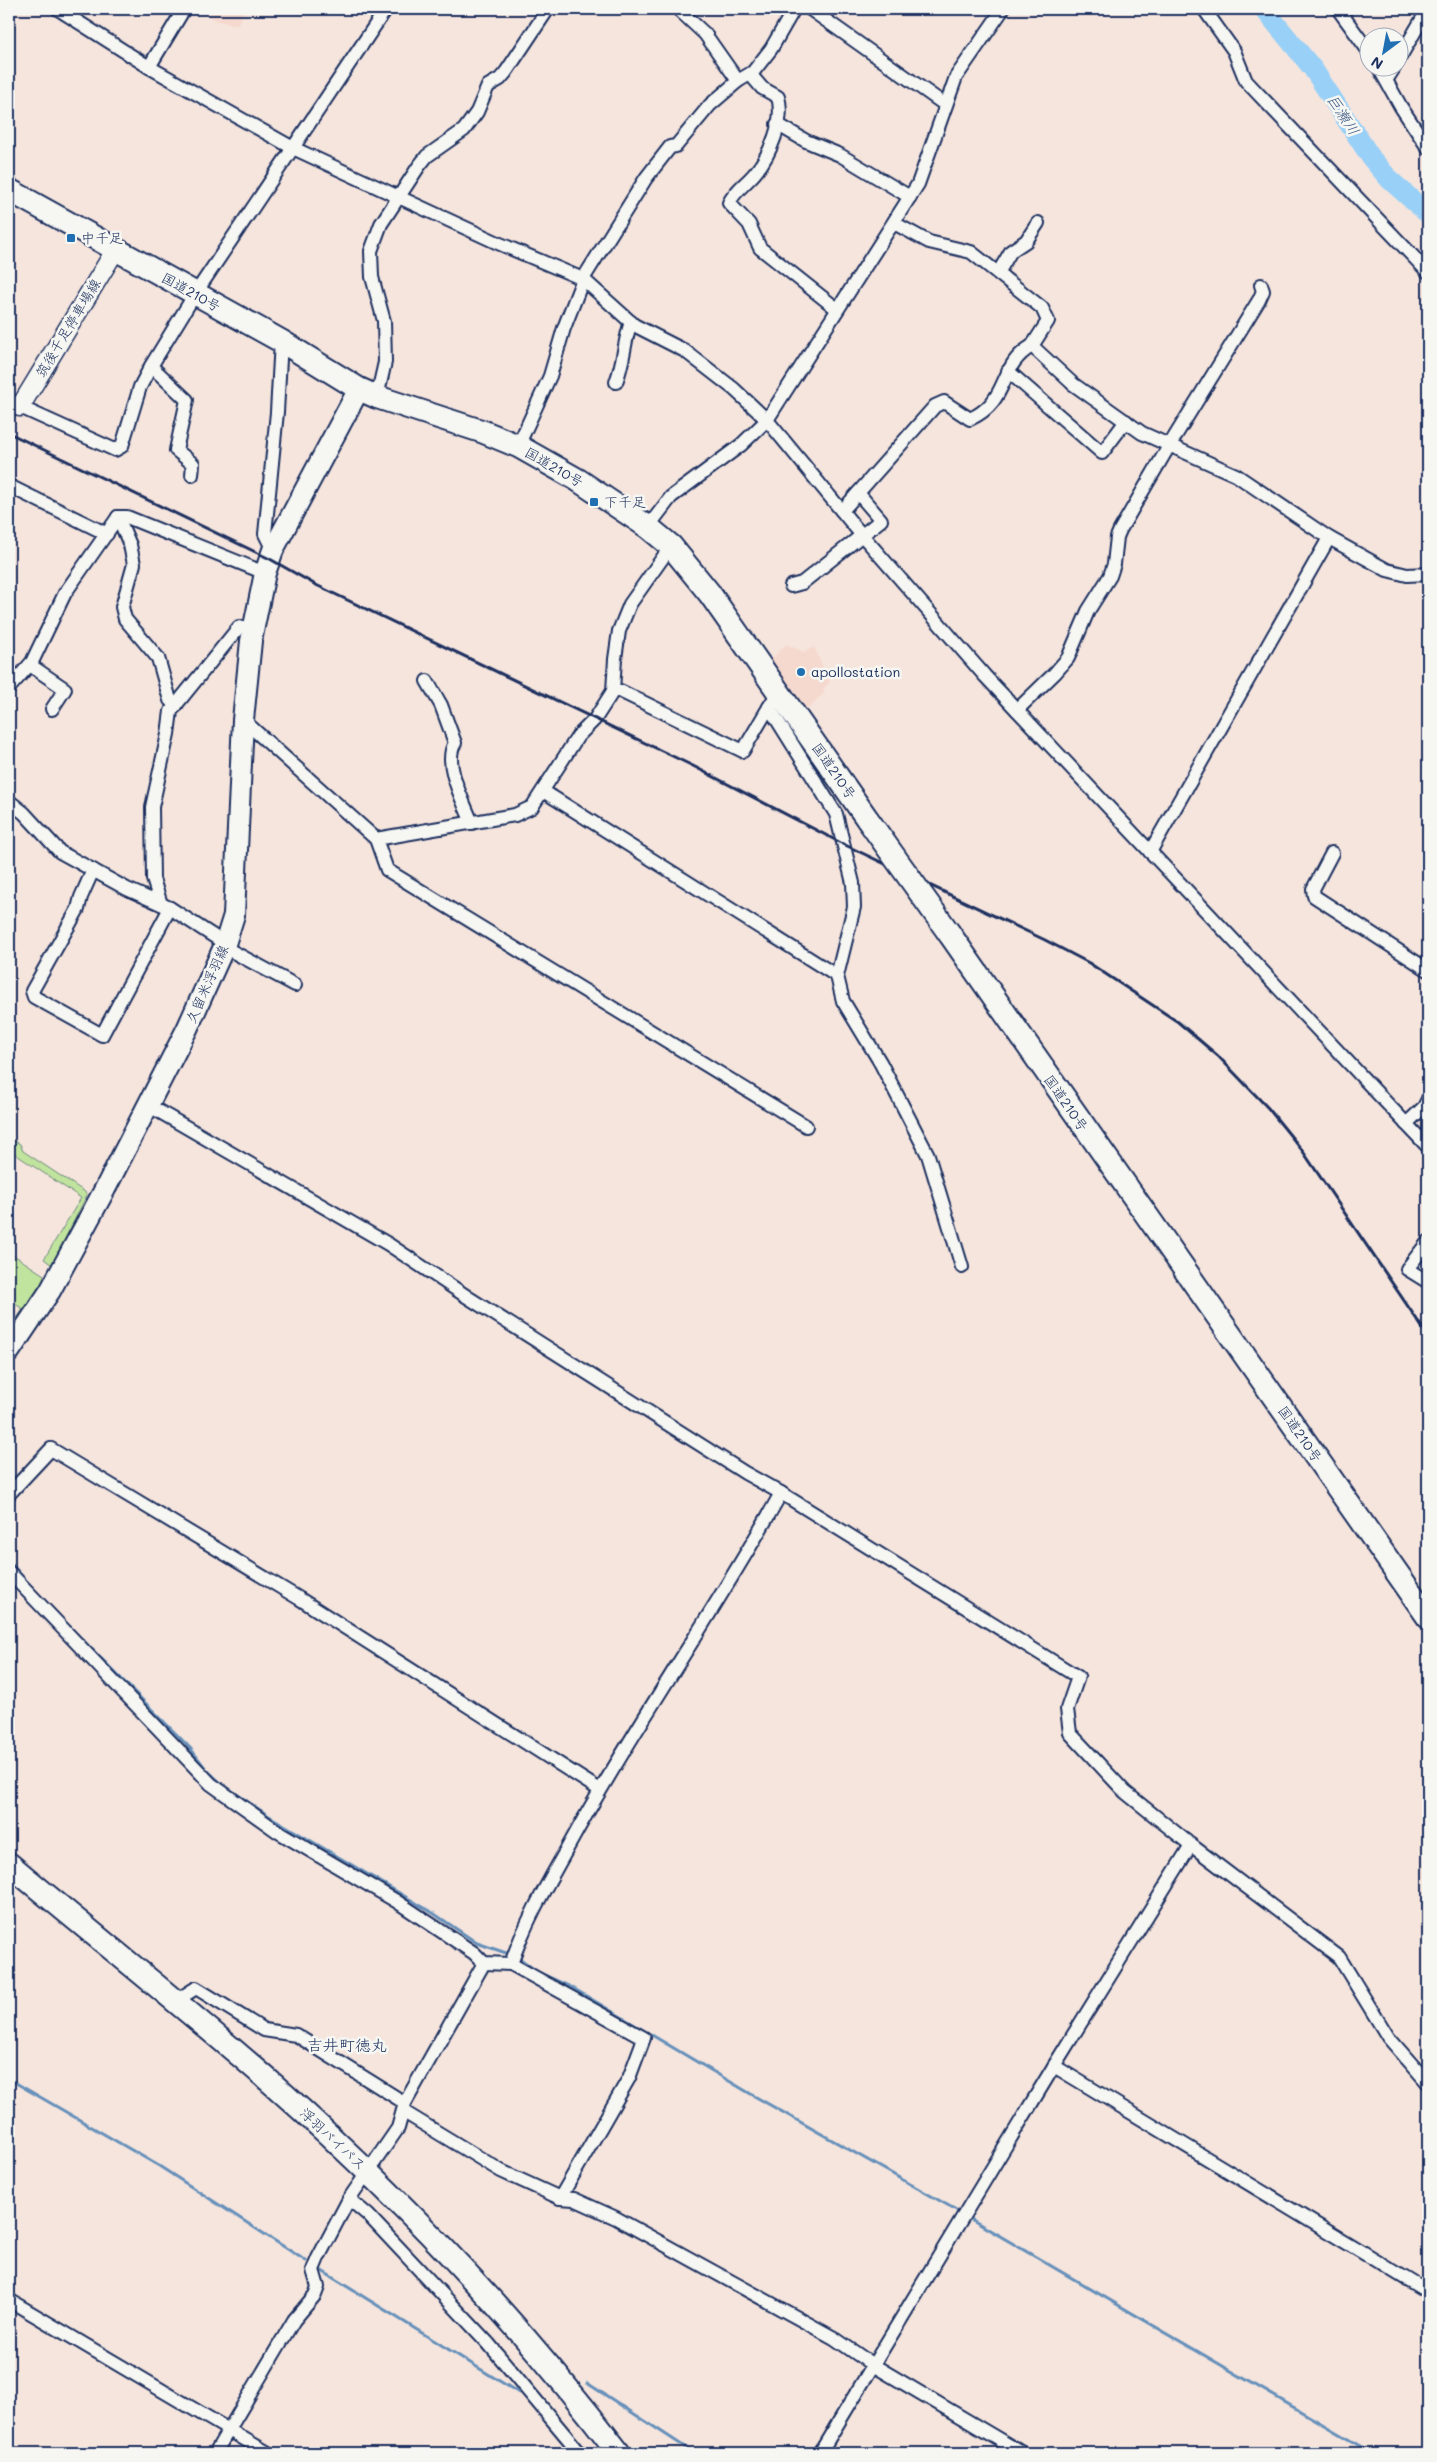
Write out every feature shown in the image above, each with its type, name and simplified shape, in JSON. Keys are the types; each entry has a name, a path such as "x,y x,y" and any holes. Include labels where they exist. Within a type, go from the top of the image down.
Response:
{"highway":[{"name":"国道210号","path":"9,190 280,341 368,393 484,432 518,446 563,471 648,527 671,546 710,594 774,699 868,820 949,933 1428,1617"},
{"name":"浮羽バイパス","path":"9,1864 177,2001 369,2172 456,2262 535,2350 618,2453"}],"main road":[{"name":"筑後千足停車場線","path":"14,404 116,250"},
{"name":"久留米浮羽線","path":"9,1352 60,1273 209,984 224,947 234,915 243,720 253,630 265,573 273,550 368,393"}],"street":[{"path":"58,9 148,67 293,148 498,243 583,279 631,322 685,351 734,389 768,420 863,535 1017,710 1428,1147"},
{"path":"148,67 184,9"},
{"path":"14,404 115,450 122,446 140,387 151,366 195,294 386,9"},
{"path":"368,393 385,362 384,321 372,278 371,252 381,224 427,156 464,130 477,112 488,86 500,79 506,72 548,9"},
{"path":"678,9 705,34 738,81"},
{"path":"518,446 550,376 564,328 583,279 646,178 670,147 676,146 710,104 738,81 750,74 771,49 794,9"},
{"path":"810,9 944,104"},
{"path":"648,527 671,497 741,445 768,420 918,184 944,104 956,77 1003,9"},
{"path":"1204,9 1234,51 1246,81 1428,272"},
{"path":"1338,9 1360,40"},
{"path":"1410,40 1428,9"},
{"path":"750,74 762,88 778,96 780,104 777,124 762,164 733,194 729,202 749,224 760,248 837,309"},
{"path":"1392,78 1401,107 1428,148"},
{"path":"777,124 806,141 840,155 910,197"},
{"path":"842,510 935,406 944,402 970,419 981,414 991,406 997,397 1008,370 1020,352 1032,346 1048,321 1042,308 971,252 929,242 894,223"},
{"path":"998,273 1012,250 1026,240 1038,223"},
{"path":"1017,710 1068,658 1088,611 1110,576 1114,564 1117,537 1168,446 1259,300 1262,291 1261,285"},
{"path":"616,382 621,370 626,334 631,322"},
{"path":"273,550 265,534 278,412 280,341"},
{"path":"1032,346 1074,384 1142,433 1236,475 1329,538 1387,570 1407,575 1428,574"},
{"path":"151,366 187,400 176,450 193,464 192,475"},
{"path":"1008,370 1102,454 1126,421"},
{"path":"9,486 107,534"},
{"path":"791,586 802,582 881,520 858,493"},
{"path":"9,688 30,665 65,593 118,517"},
{"path":"118,517 127,518 181,538 265,573"},
{"path":"118,517 130,545 134,564 122,607 125,620 158,658 170,700 176,706"},
{"path":"1150,852 1329,538"},
{"path":"376,839 515,815 532,807 578,736 595,718 613,691 618,640 626,613 630,604 671,546"},
{"path":"165,906 153,880 152,807 168,734 171,711 239,627 253,630"},
{"path":"30,665 65,689 52,709"},
{"path":"427,681 442,706 455,743 450,755 452,771 472,822"},
{"path":"613,691 620,691 743,752 774,699"},
{"path":"774,699 836,814 853,883 854,907 837,976 843,1001 880,1062 928,1155 962,1266"},
{"path":"243,720 376,839 387,870 806,1126"},
{"path":"543,791 837,976"},
{"path":"9,801 24,813 60,852 127,889 165,906 218,939 224,947 296,985"},
{"path":"1332,853 1313,889 1314,896 1428,970"},
{"path":"93,870 80,897 78,909 32,991 34,997 102,1035 165,906"},
{"path":"1406,1124 1424,1107 1428,1099"},
{"path":"148,1105 388,1244 469,1298 745,1473 781,1493 1078,1677 1067,1709 1070,1733 1125,1792 1190,1845 1339,1958 1388,2037 1428,2083"},
{"path":"1427,1245 1407,1269 1428,1282"},
{"path":"9,1494 52,1449 300,1599 600,1790"},
{"path":"512,1961 531,1914 600,1790 754,1542 781,1493"},
{"path":"9,1572 212,1784 277,1831 396,1901 474,1953 484,1963 512,1961 644,2038 629,2078 560,2198"},
{"path":"820,2453 1190,1845"},
{"path":"215,2453 294,2320 315,2295 318,2287 313,2270 349,2199 398,2128 405,2107 484,1963"},
{"path":"185,1995 196,1988 264,2030 296,2035 501,2171 560,2198 574,2199 616,2218 834,2338 873,2365 1022,2453"},
{"path":"1054,2066 1428,2292"},
{"path":"349,2199 368,2215 488,2343 580,2453"},
{"path":"9,2300 268,2453"}],"shaded area":[{"path":"195,9 246,9 237,25 218,21"},
{"name":"apollostation","path":"786,644 804,652 814,647 830,682 823,689 825,692 805,712 769,662"}],"green space":[{"path":"9,1137 20,1144 23,1151 87,1195 52,1265 44,1259 81,1198 9,1150"},
{"path":"9,1252 44,1275 42,1285 9,1339 9,1330 23,1309 9,1300"}],"waterway":[{"name":"巨瀬川","path":"1264,9 1313,69 1372,159 1390,180 1428,214"},
{"path":"9,1561 28,1583"},
{"path":"62,1619 190,1748 206,1769 222,1784 269,1816 433,1913 477,1943 512,1955"},
{"path":"518,1957 536,1971 571,1987 756,2097 958,2211"},
{"path":"9,2079 159,2166 306,2261"},
{"path":"969,2218 1372,2453"},
{"path":"322,2271 519,2393"},
{"path":"587,2383 694,2453"}],"railway":[{"path":"9,433 270,559 314,584 693,766 841,843 1045,940 1089,963 1178,1022 1218,1056 1268,1108 1302,1150 1428,1336"}],"place":[{"name":"中千足","path":"71,238"},
{"name":"下千足","path":"594,502"},
{"name":"apollostation","path":"801,672"}],"district":[{"name":"吉井町徳丸","path":"347,2045"}]}
